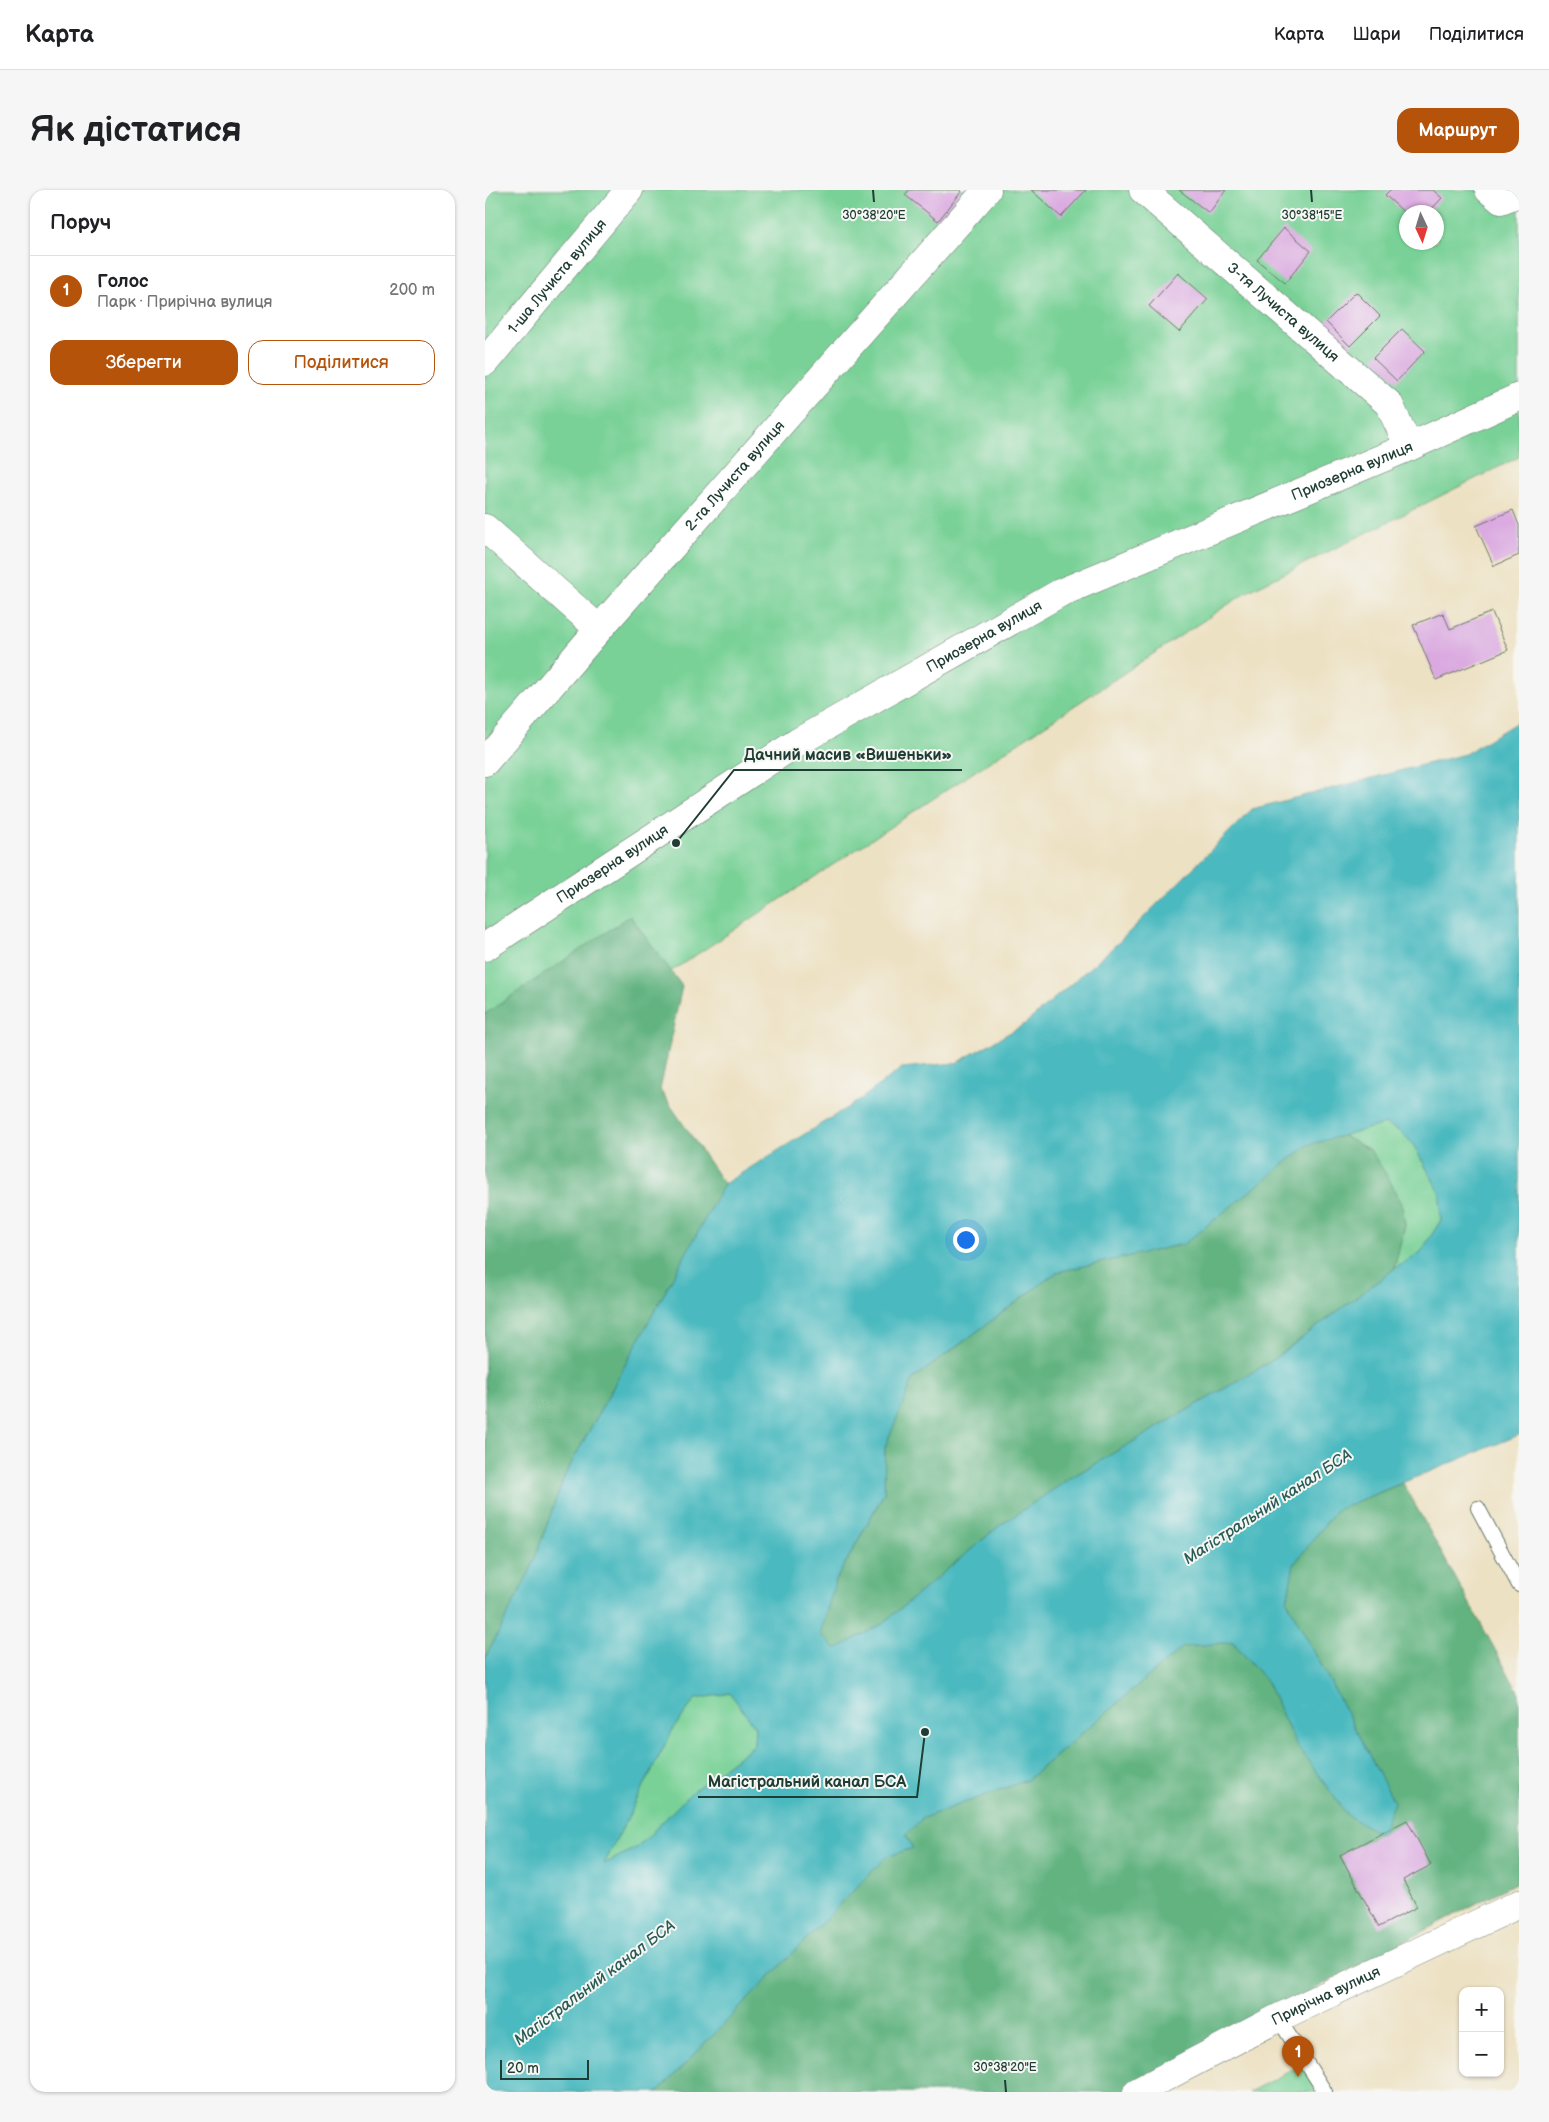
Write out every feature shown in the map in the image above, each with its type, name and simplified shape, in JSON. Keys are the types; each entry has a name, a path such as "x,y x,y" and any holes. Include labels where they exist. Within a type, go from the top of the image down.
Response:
{"street":[{"name":"1-ша Лучиста вулиця","path":"485,362 629,190"},
{"name":"2-га Лучиста вулиця","path":"485,762 599,629 987,190"},
{"name":"3-тя Лучиста вулиця","path":"1143,190 1389,404 1409,447"},
{"name":"Приозерна вулиця","path":"485,947 798,742 1060,593 1409,447 1519,397"},
{"path":"485,528 599,629"},
{"name":"Прирічна вулиця","path":"1137,2092 1278,2018 1519,1904"}],"lane":[{"path":"1478,1508 1519,1585"},
{"path":"1278,2018 1325,2092"}],"green space":[{"path":"485,190 1519,190 1519,457 1247,592 485,1094"},
{"path":"630,916 682,986 660,1090 724,1184 565,1475 531,1569 485,1659 485,1014"},
{"path":"1385,1124 1400,1131 1413,1144 1440,1193 1441,1220 1421,1252 1394,1269 1405,1225 1370,1150 1341,1135"},
{"path":"1341,1135 1370,1150 1388,1177 1402,1206 1405,1225 1394,1269 1270,1362 1069,1479 999,1526 882,1624 836,1650 819,1634 836,1580 884,1494 885,1447 913,1379 1057,1272 1184,1244 1310,1143"},
{"path":"1403,1483 1519,1693 1519,1881 1119,2092 658,2092 886,1856 913,1848 906,1835 923,1818 1027,1780 1183,1647 1233,1642 1267,1682 1296,1744 1394,1802 1287,1601 1294,1564 1336,1510"},
{"path":"731,1693 755,1727 754,1745 693,1791 638,1847 604,1864 672,1731 695,1699"},
{"path":"1306,2063 1330,2092 1249,2092"}],"water":[{"path":"1519,721 1519,1435 1336,1510 1294,1564 1287,1601 1394,1802 1381,1834 1348,1816 1296,1744 1267,1682 1233,1642 1183,1647 1027,1780 923,1818 906,1835 913,1848 886,1857 658,2092 485,2092 485,1659 531,1569 565,1475 724,1184 858,1101 902,1068 956,1063 1025,1024 1118,943 1252,809 1465,754","holes":["1385,1124 1400,1131 1413,1144 1440,1193 1441,1220 1421,1252 1394,1269 1270,1362 1069,1479 999,1526 882,1624 836,1649 820,1634 836,1580 884,1493 885,1447 913,1379 1057,1272 1184,1244 1308,1145","730,1693 755,1727 754,1745 693,1791 638,1847 604,1864 672,1731 695,1699"]}],"building":[{"path":"909,190 962,191 938,221 905,195"},
{"path":"1031,190 1086,190 1061,217"},
{"path":"1179,190 1226,190 1209,213"},
{"path":"1390,190 1433,190 1442,198 1436,205 1399,205 1399,208 1385,195"},
{"path":"1284,228 1311,251 1285,283 1257,260"},
{"path":"1178,273 1208,299 1179,332 1149,306"},
{"path":"1356,292 1380,316 1350,346 1326,322"},
{"path":"1402,329 1425,351 1397,381 1373,358"},
{"path":"1513,510 1519,525 1519,555 1494,566 1476,526"},
{"path":"1492,612 1508,650 1436,680 1413,625 1443,613 1450,629"},
{"path":"1407,1820 1431,1865 1403,1880 1417,1907 1379,1927 1340,1855"}],"place":[{"name":"Дачний масив «Вишеньки»","path":"676,843"},
{"name":"Магістральний канал БСА","path":"925,1732"},
{"name":"Голос","path":"1298,2077"}]}
